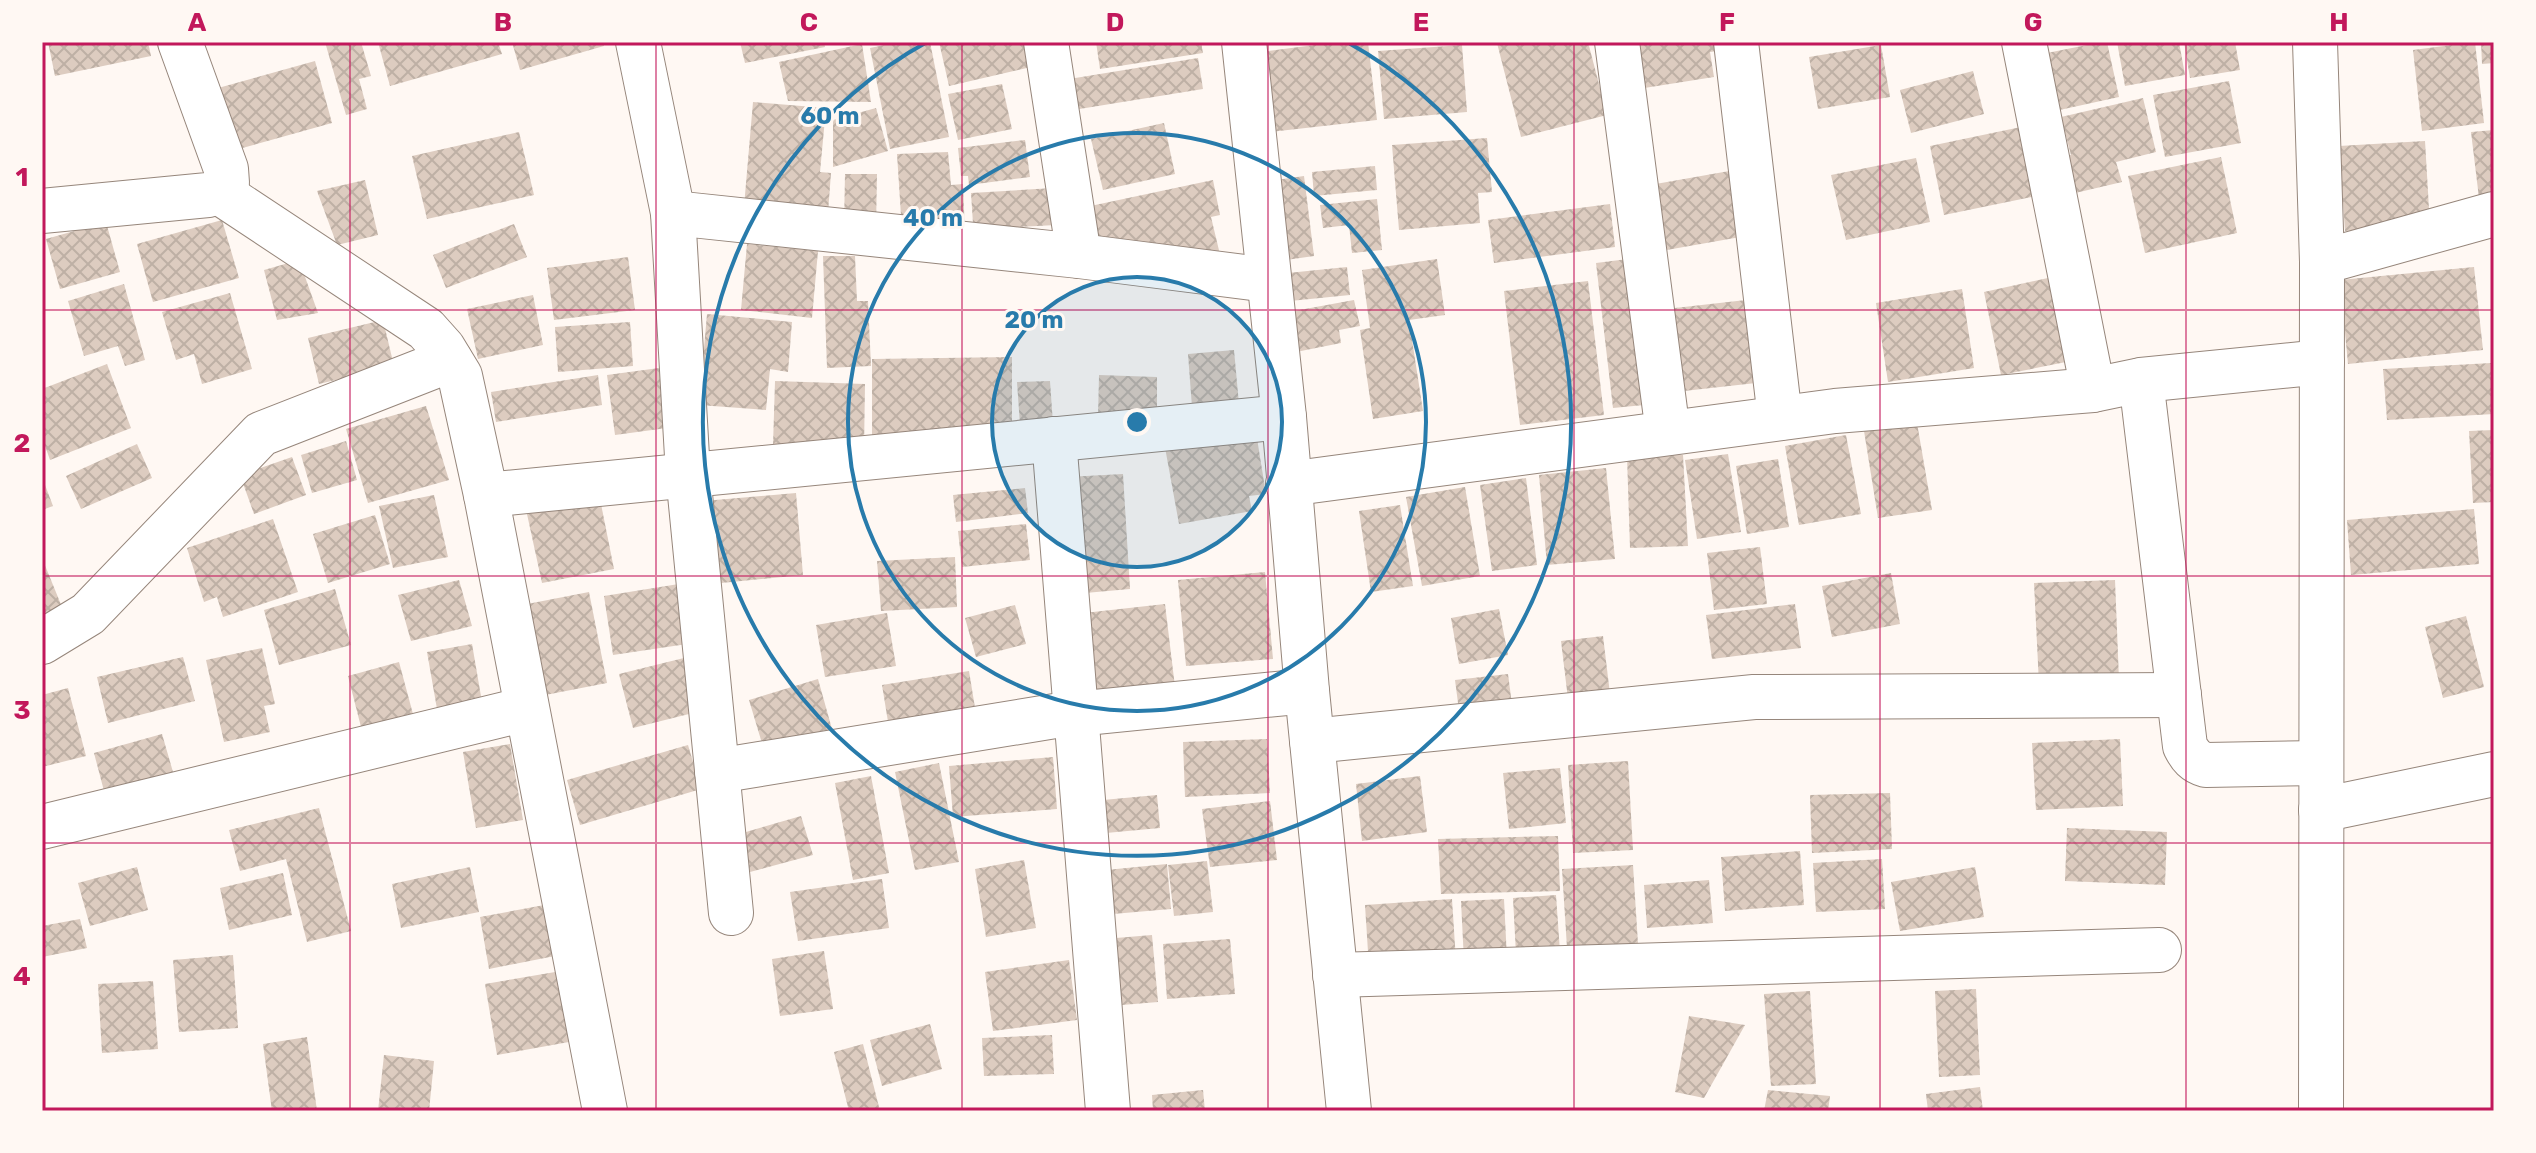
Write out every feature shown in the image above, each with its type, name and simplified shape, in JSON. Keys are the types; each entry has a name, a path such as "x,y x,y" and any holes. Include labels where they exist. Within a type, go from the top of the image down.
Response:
{"street":[{"path":"180,42 226,169 227,183 219,192"},
{"path":"638,42 673,213 688,474 731,913"},
{"path":"1046,42 1079,256"},
{"path":"1244,42 1284,417 1307,691 1349,1111"},
{"path":"1617,42 1668,433"},
{"path":"1736,42 1780,418"},
{"path":"2024,42 2093,390"},
{"path":"2315,42 2322,262 2321,1111"},
{"path":"42,211 219,192 426,329 450,360 460,376 486,495 605,1111"},
{"path":"673,213 1079,256 1268,280"},
{"path":"2322,262 2494,214"},
{"path":"42,642 88,614 261,434 450,360"},
{"path":"1288,484 1835,411 2093,390 2141,380 2322,362"},
{"path":"2141,380 2185,746 2197,762 2206,765 2321,763"},
{"path":"486,495 1284,417"},
{"path":"1054,439 1108,1111"},
{"path":"717,771 1078,714 1307,691"},
{"path":"1312,741 1754,697 2179,695"},
{"path":"42,827 526,709"},
{"path":"2321,810 2494,774"},
{"path":"1335,975 2159,950"}],"building":[{"path":"48,42 148,42 151,56 55,76"},
{"path":"325,42 361,42 371,76 359,79 367,109 346,115"},
{"path":"378,42 498,42 502,54 390,86"},
{"path":"512,42 603,42 604,46 520,70"},
{"path":"740,42 824,42 825,47 745,63"},
{"path":"899,42 930,42 949,137 890,149 870,48"},
{"path":"939,42 1025,42 1031,67 949,86"},
{"path":"1096,42 1201,42 1203,53 1100,69"},
{"path":"1338,42 1368,42 1377,120 1270,132 1260,52"},
{"path":"1588,42 1607,115 1521,137 1497,43"},
{"path":"1631,42 1725,42 1727,50 1710,52 1714,77 1638,89"},
{"path":"2107,42 2119,97 2055,111 2042,54"},
{"path":"2117,42 2179,42 2185,75 2125,86"},
{"path":"2184,42 2235,42 2240,70 2190,78"},
{"path":"2475,42 2484,123 2422,131 2413,50"},
{"path":"2481,42 2494,42 2494,63 2482,64"},
{"path":"862,44 871,102 788,101 779,62"},
{"path":"1462,45 1467,112 1384,119 1378,51"},
{"path":"1881,45 1890,97 1818,109 1809,57"},
{"path":"1198,58 1203,89 1067,111 1063,80"},
{"path":"315,61 332,123 228,152 211,90"},
{"path":"1973,71 1984,114 1911,133 1900,90"},
{"path":"2229,81 2241,143 2165,157 2153,95"},
{"path":"1002,84 1012,129 958,140 948,94"},
{"path":"2143,98 2156,152 2116,162 2122,182 2071,194 2062,156 2071,155 2061,117"},
{"path":"753,102 826,108 820,172 831,173 827,226 743,218"},
{"path":"876,108 888,151 833,167 833,120"},
{"path":"1164,123 1175,174 1103,190 1091,139"},
{"path":"2021,127 2036,196 1944,215 1930,146"},
{"path":"2494,130 2494,193 2479,198 2471,132"},
{"path":"519,132 534,195 427,219 412,156"},
{"path":"1487,138 1492,192 1478,193 1480,223 1399,230 1392,145"},
{"path":"1025,140 1030,177 969,185 968,176 961,176 958,148"},
{"path":"2425,141 2430,226 2345,231 2339,146"},
{"path":"948,152 951,185 963,184 965,234 902,231 897,154"},
{"path":"2221,157 2237,233 2145,253 2128,176"},
{"path":"1916,158 1930,222 1846,240 1831,175"},
{"path":"1375,166 1377,190 1314,196 1312,172"},
{"path":"1735,170 1746,236 1661,251 1650,185"},
{"path":"845,174 877,174 876,227 844,226"},
{"path":"1304,176 1314,256 1286,260 1276,180"},
{"path":"365,180 378,235 337,245 317,191"},
{"path":"1213,180 1220,215 1211,217 1223,267 1088,241 1081,208"},
{"path":"1053,188 1056,225 1018,227 1018,237 974,239 971,193"},
{"path":"1377,199 1382,250 1352,253 1349,225 1323,228 1320,205"},
{"path":"1610,204 1615,247 1494,263 1488,220"},
{"path":"222,220 239,278 153,302 137,244"},
{"path":"106,222 120,272 60,289 46,239"},
{"path":"514,224 527,257 446,288 433,255"},
{"path":"747,244 818,251 812,318 741,310"},
{"path":"823,256 855,256 857,301 868,301 871,366 827,368"},
{"path":"628,257 635,310 554,320 547,268"},
{"path":"1437,259 1445,315 1409,320 1423,411 1373,419 1360,330 1370,328 1362,270"},
{"path":"1628,259 1644,405 1613,408 1596,263"},
{"path":"299,260 318,313 277,320 264,270"},
{"path":"1347,267 1350,295 1280,302 1278,274"},
{"path":"2474,267 2483,350 2348,364 2340,280"},
{"path":"2057,276 2076,360 2001,375 1984,292"},
{"path":"1588,281 1604,415 1520,425 1504,291"},
{"path":"124,284 145,360 125,366 118,346 84,356 68,301"},
{"path":"1962,289 1974,368 1888,382 1876,303"},
{"path":"230,293 252,369 202,384 194,354 176,360 162,312"},
{"path":"533,295 543,345 478,359 467,309"},
{"path":"1354,300 1360,326 1339,330 1341,343 1291,353 1283,313"},
{"path":"1746,300 1756,383 1675,392 1666,309"},
{"path":"707,314 792,322 788,372 770,369 766,410 699,405"},
{"path":"383,320 394,366 319,384 308,338"},
{"path":"630,322 633,366 558,372 555,327"},
{"path":"1234,350 1239,404 1192,407 1188,354"},
{"path":"1012,357 1012,431 872,435 872,359"},
{"path":"2491,363 2494,414 2387,420 2383,369"},
{"path":"107,364 131,428 50,460 42,437 42,389"},
{"path":"659,368 667,428 615,435 607,375"},
{"path":"598,375 602,405 496,422 491,392"},
{"path":"1099,375 1157,377 1157,419 1098,418"},
{"path":"775,381 865,384 864,448 773,446"},
{"path":"1050,381 1053,424 1020,425 1017,382"},
{"path":"426,406 449,480 368,503 346,429"},
{"path":"1917,423 1932,510 1878,518 1864,431"},
{"path":"1255,426 1266,494 1249,496 1252,511 1179,524 1164,442"},
{"path":"2494,430 2494,502 2473,503 2469,431"},
{"path":"1846,435 1861,514 1799,525 1785,446"},
{"path":"346,441 357,480 312,493 301,455"},
{"path":"137,444 152,478 81,509 66,476"},
{"path":"1728,454 1741,532 1697,539 1685,460"},
{"path":"1683,455 1688,546 1630,548 1627,456"},
{"path":"292,457 306,495 254,514 240,475"},
{"path":"1778,459 1789,527 1747,534 1736,466"},
{"path":"1606,468 1615,559 1547,565 1539,475"},
{"path":"1123,474 1130,589 1074,594 1067,477"},
{"path":"42,477 53,506 42,510"},
{"path":"1526,478 1537,565 1492,571 1480,485"},
{"path":"1465,487 1480,576 1422,586 1406,497"},
{"path":"1025,488 1028,513 956,522 953,495"},
{"path":"796,493 803,575 711,584 704,501"},
{"path":"434,495 448,557 393,568 379,506"},
{"path":"600,499 614,569 542,583 527,514"},
{"path":"1400,505 1413,586 1371,592 1359,511"},
{"path":"2474,509 2479,564 2351,575 2347,520"},
{"path":"375,515 390,564 328,583 313,534"},
{"path":"273,519 298,592 223,617 217,597 204,602 187,548"},
{"path":"1026,524 1030,560 962,567 958,531"},
{"path":"1760,547 1767,604 1714,610 1707,553"},
{"path":"955,557 957,607 881,611 877,561"},
{"path":"42,558 64,612 42,621"},
{"path":"1265,572 1273,659 1186,666 1178,580"},
{"path":"1891,573 1900,624 1832,637 1822,586"},
{"path":"459,580 472,626 411,641 398,595"},
{"path":"2115,580 2119,680 2039,684 2034,583"},
{"path":"685,583 694,643 613,655 604,596"},
{"path":"335,589 351,645 279,665 264,610"},
{"path":"589,592 607,683 535,697 517,606"},
{"path":"1165,604 1175,687 1085,697 1075,614"},
{"path":"1795,604 1801,648 1712,659 1706,615"},
{"path":"1015,605 1026,644 976,657 965,618"},
{"path":"1499,609 1508,655 1459,664 1451,618"},
{"path":"887,613 896,666 825,677 816,625"},
{"path":"2466,616 2484,687 2443,698 2425,627"},
{"path":"1603,636 1610,694 1568,699 1561,641"},
{"path":"472,644 482,702 437,709 427,652"},
{"path":"262,648 275,704 264,706 270,732 224,742 206,660"},
{"path":"183,657 195,701 108,723 97,677"},
{"path":"688,657 701,711 633,728 619,674"},
{"path":"399,662 413,714 361,727 348,676"},
{"path":"969,671 977,720 890,734 882,685"},
{"path":"1508,674 1513,712 1460,718 1455,680"},
{"path":"818,679 832,729 764,750 749,700"},
{"path":"68,688 86,756 42,767 42,695"},
{"path":"162,734 173,772 104,791 94,753"},
{"path":"1267,739 1270,793 1185,797 1183,742"},
{"path":"2120,739 2123,806 2036,810 2032,743"},
{"path":"510,744 523,820 476,828 463,752"},
{"path":"688,745 701,789 580,825 567,780"},
{"path":"1053,757 1057,809 953,817 949,766"},
{"path":"1628,761 1633,850 1573,853 1568,765"},
{"path":"939,763 959,862 915,870 895,772"},
{"path":"1560,768 1566,823 1509,829 1503,773"},
{"path":"871,776 889,873 853,880 835,783"},
{"path":"1420,776 1427,832 1362,841 1356,784"},
{"path":"1890,793 1892,849 1812,853 1810,795"},
{"path":"1157,795 1160,828 1106,833 1103,800"},
{"path":"1270,801 1277,860 1210,867 1202,809"},
{"path":"319,808 351,931 307,942 286,859 240,871 229,830"},
{"path":"801,816 813,855 750,872 739,834"},
{"path":"2067,828 2167,832 2165,885 2065,881"},
{"path":"1558,836 1560,891 1441,894 1438,839"},
{"path":"1800,851 1804,905 1725,911 1721,857"},
{"path":"1882,859 1885,909 1816,912 1813,863"},
{"path":"1024,860 1036,928 986,937 975,869"},
{"path":"1207,861 1213,912 1174,916 1168,865"},
{"path":"1167,864 1171,909 1101,915 1096,871"},
{"path":"1633,865 1639,960 1568,964 1562,869"},
{"path":"137,867 148,910 90,926 78,883"},
{"path":"470,867 479,912 401,928 392,884"},
{"path":"1975,867 1984,917 1900,931 1891,882"},
{"path":"283,873 292,915 229,930 220,888"},
{"path":"882,879 889,928 798,941 790,892"},
{"path":"1709,880 1713,923 1647,928 1644,885"},
{"path":"1556,895 1560,952 1516,954 1513,898"},
{"path":"1452,899 1456,961 1369,967 1365,905"},
{"path":"1504,899 1507,959 1464,961 1461,901"},
{"path":"555,903 565,954 489,969 480,917"},
{"path":"80,919 87,948 42,957 42,926"},
{"path":"1152,935 1158,1002 1110,1006 1104,939"},
{"path":"1230,939 1235,994 1167,999 1163,944"},
{"path":"824,951 833,1009 780,1016 772,959"},
{"path":"233,955 238,1028 179,1032 173,960"},
{"path":"1069,960 1077,1020 993,1031 985,972"},
{"path":"567,970 580,1040 497,1055 485,984"},
{"path":"153,981 158,1049 102,1053 98,984"},
{"path":"1976,989 1980,1075 1939,1077 1935,991"},
{"path":"1810,991 1816,1084 1771,1086 1764,994"},
{"path":"1689,1016 1745,1025 1704,1098 1675,1092"},
{"path":"930,1024 942,1069 882,1086 870,1040"},
{"path":"1052,1035 1054,1074 984,1076 982,1038"},
{"path":"307,1037 317,1111 272,1111 263,1044"},
{"path":"863,1044 880,1111 849,1111 834,1052"},
{"path":"384,1055 434,1061 429,1111 378,1111"},
{"path":"1980,1087 1983,1111 1928,1111 1926,1094"},
{"path":"1203,1090 1205,1111 1153,1111 1152,1095"},
{"path":"1768,1090 1830,1096 1828,1111 1764,1111"}]}
